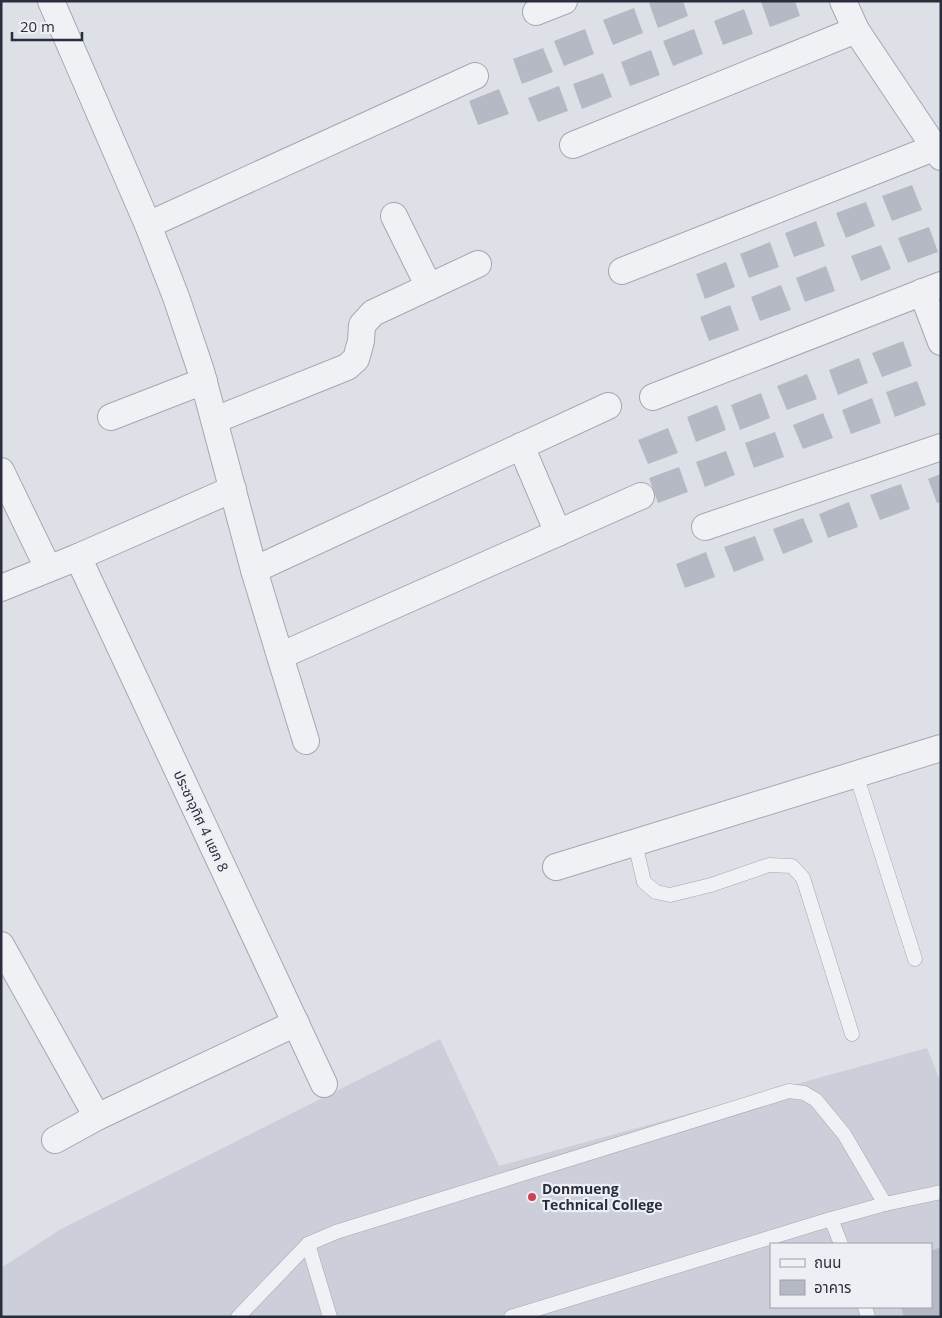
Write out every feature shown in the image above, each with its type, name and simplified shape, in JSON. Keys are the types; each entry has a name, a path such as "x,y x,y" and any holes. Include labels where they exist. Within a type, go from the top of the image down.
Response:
{"street":[{"path":"51,1 148,226 176,297 204,381 254,570 306,741"},
{"path":"536,12 564,1"},
{"path":"622,271 939,149 856,30 843,1"},
{"path":"573,145 856,30"},
{"path":"148,226 475,76"},
{"path":"394,216 430,287"},
{"path":"215,420 347,367 356,359 361,341 362,326 373,313 478,264"},
{"path":"653,397 931,288 941,342"},
{"path":"111,417 204,381"},
{"path":"254,570 608,406"},
{"path":"521,446 558,533"},
{"path":"705,527 941,447"},
{"path":"1,471 48,568"},
{"path":"1,588 78,557 233,489"},
{"path":"280,656 641,496"},
{"name":"ประชาอุทิศ 4 แยก 8","path":"78,557 324,1084"},
{"path":"556,867 941,748"},
{"path":"1,945 97,1117"},
{"path":"54,1140 97,1117 296,1023"}],"lane":[{"path":"856,774 915,960"},
{"path":"635,843 644,882 656,892 670,895 711,885 769,865 792,866 803,878 852,1034"},
{"path":"238,1317 308,1244 346,1229 789,1091 804,1093 816,1100 844,1134 885,1204"},
{"path":"512,1317 831,1219 885,1204 941,1192"},
{"path":"831,1219 841,1243"},
{"path":"308,1244 330,1317"}],"shaded area":[{"name":"Donmueng Technical College","path":"440,1039 499,1166 927,1048 941,1083 941,1317 1,1317 1,1268 61,1229"}],"building":[{"path":"654,1 683,1 688,16 658,28 649,3"},
{"path":"795,1 800,16 770,27 761,2"},
{"path":"634,8 643,33 613,45 603,20"},
{"path":"744,9 753,34 723,45 714,21"},
{"path":"585,29 594,54 564,66 554,41"},
{"path":"694,29 703,54 673,66 663,41"},
{"path":"543,48 553,72 522,84 513,59"},
{"path":"651,50 660,75 630,86 621,62"},
{"path":"603,73 612,97 582,109 573,84"},
{"path":"559,86 568,111 538,122 528,98"},
{"path":"499,89 509,114 478,125 469,101"},
{"path":"912,185 922,210 892,221 882,196"},
{"path":"866,202 875,226 846,238 836,213"},
{"path":"816,221 825,246 794,257 785,233"},
{"path":"929,227 938,252 908,263 898,238"},
{"path":"770,242 779,267 749,278 740,254"},
{"path":"881,245 891,269 861,281 851,256"},
{"path":"726,262 735,287 705,299 696,274"},
{"path":"826,266 835,291 805,302 796,278"},
{"path":"781,285 791,310 760,321 751,297"},
{"path":"730,305 739,330 709,341 700,317"},
{"path":"903,341 912,366 882,377 872,353"},
{"path":"859,358 868,383 838,395 829,370"},
{"path":"807,374 817,399 787,410 777,386"},
{"path":"917,381 926,405 895,417 886,392"},
{"path":"761,393 770,418 740,430 731,405"},
{"path":"872,398 881,423 851,434 842,410"},
{"path":"717,405 726,430 696,442 687,417"},
{"path":"823,413 833,438 803,449 793,425"},
{"path":"668,428 678,453 648,464 638,440"},
{"path":"775,432 784,457 754,468 745,443"},
{"path":"726,451 735,475 705,487 696,462"},
{"path":"679,467 688,492 658,503 649,478"},
{"path":"941,474 941,502 937,503 928,479"},
{"path":"901,484 910,509 880,520 870,495"},
{"path":"849,502 858,527 828,538 819,514"},
{"path":"803,518 813,542 783,554 773,529"},
{"path":"755,536 764,560 734,572 724,547"},
{"path":"706,552 715,577 685,588 676,564"},
{"path":"941,1247 941,1317 904,1317 901,1308 932,1308 932,1251"}],"place":[{"name":"Donmueng Technical College","path":"532,1197"}]}
